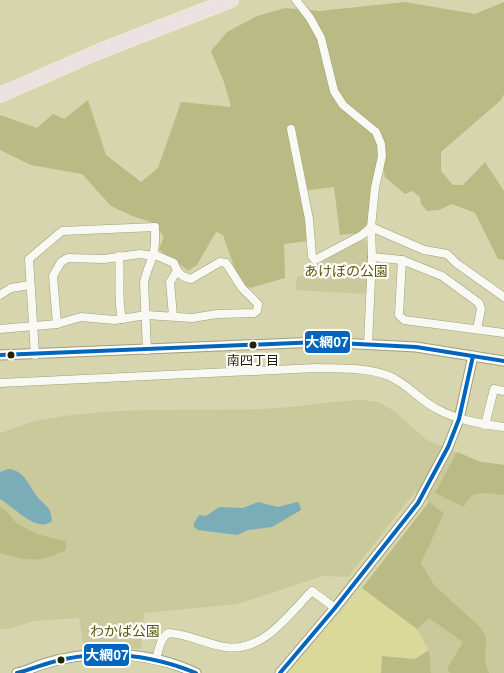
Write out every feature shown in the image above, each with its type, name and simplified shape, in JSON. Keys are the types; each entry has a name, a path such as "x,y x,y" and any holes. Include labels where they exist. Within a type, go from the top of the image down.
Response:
{"highway":[{"path":"0,95 100,51 231,0"}],"street":[{"path":"296,0 310,18 321,38 334,90 343,105 376,132 381,144 382,156 375,188 371,226 372,257 368,344"},
{"path":"291,129 308,219 312,256 315,260 362,235 371,226"},
{"path":"371,226 424,250 447,254 456,263 504,297"},
{"path":"35,355 28,259 62,231 155,227 156,244 144,282 147,350"},
{"path":"0,329 58,324 81,317 104,320 146,315 192,318 217,314 254,313 257,311 258,304 242,288 226,263 220,262 191,278 185,277 177,271 174,263 153,255 140,254 104,259 68,258 61,262 53,276 58,324"},
{"path":"119,256 118,303 122,318"},
{"path":"372,257 402,260 442,276 479,303 481,308 477,329"},
{"path":"402,260 400,315 404,320 504,333"},
{"path":"173,316 170,282 177,271"},
{"path":"0,295 11,288 30,285"},
{"path":"0,355 147,350 291,342 416,347 504,362"},
{"path":"280,673 335,608 418,503 448,447 459,418 473,356"},
{"path":"0,383 316,368 376,372 389,376 411,389 437,410 485,425 504,428"},
{"path":"485,425 494,389 504,390"},
{"path":"156,659 162,639 169,633 226,647 248,646 269,635 312,591 335,608"},
{"path":"17,673 45,663 81,656 124,654 156,659 196,673"}],"shaded area":[{"path":"362,588 417,629 429,650 415,659 382,656 381,673 288,673"}],"green space":[{"path":"405,2 475,14 504,2 504,94 501,100 441,152 441,171 453,185 463,185 485,162 504,191 504,260 498,259 475,213 452,204 439,210 427,211 421,204 420,197 412,191 405,194 385,177 381,154 370,221 360,233 340,235 334,187 301,191 308,241 284,244 285,278 250,288 242,284 237,275 223,235 216,232 197,265 188,271 159,249 164,237 154,223 132,216 111,206 82,174 31,165 0,150 0,115 37,128 53,114 64,119 88,100 106,155 141,182 158,168 181,102 231,107 224,82 211,51 227,32 257,16 285,8 319,11"},
{"name":"あけぼの公園","path":"364,240 369,242 367,294 295,290 297,277 317,270 317,264 344,248"},
{"name":"わかば公園","path":"361,400 379,402 394,411 427,440 481,462 504,465 504,673 431,673 429,650 417,629 433,601 395,575 444,513 415,492 348,577 323,576 238,604 144,613 141,649 102,646 84,648 79,618 35,621 7,629 0,629 0,433 40,420 95,413 151,410 263,409"},
{"path":"457,452 481,462 504,465 504,495 475,494 467,501 464,507 435,493"},
{"path":"429,502 444,513 421,563 434,585 479,626 486,636 485,662 489,673 450,673 447,669 463,642 429,618 417,629 362,588"},
{"path":"0,507 17,523 28,530 66,541 66,550 41,559 18,558 0,553"},
{"path":"429,650 431,673 381,673 382,656 415,659"}],"water":[{"path":"8,469 18,472 25,478 36,495 49,509 52,521 46,524 32,522 0,499 0,472"},
{"path":"258,502 278,507 297,502 301,510 272,527 248,530 237,535 198,530 194,527 194,523 199,515 206,516 219,507 243,508"}],"transit line":[{"name":"大網07","path":"0,355 319,342 416,347 504,361"},
{"name":"大網07","path":"280,673 335,608 418,503 448,447 459,419 473,356"},
{"name":"大網07","path":"17,673 65,659 99,655 132,656 164,662 196,673"}],"place":[{"name":"南四丁目","path":"253,345"}]}
